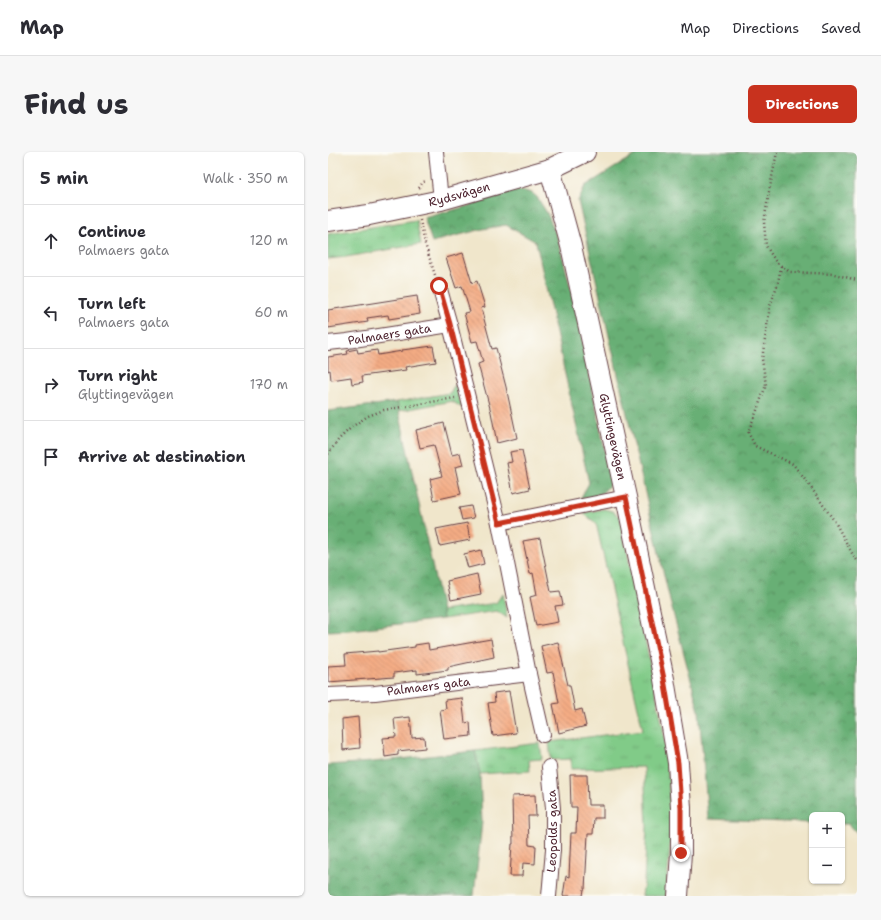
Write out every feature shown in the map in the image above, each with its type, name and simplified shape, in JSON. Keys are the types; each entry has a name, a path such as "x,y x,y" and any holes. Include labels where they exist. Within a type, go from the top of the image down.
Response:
{"street":[{"path":"436,152 441,200"},
{"name":"Rydsvägen","path":"328,221 369,215 441,200 550,169 586,152"},
{"name":"Glyttingevägen","path":"550,169 572,246 664,679 678,763 681,808 681,853 678,896"},
{"path":"439,286 450,324 499,523 528,674 543,735"},
{"name":"Palmaers gata","path":"328,343 450,324"},
{"path":"499,523 626,497"},
{"name":"Palmaers gata","path":"328,695 375,693 528,674"},
{"name":"Leopolds gata","path":"548,896 553,850 553,808 549,767"}],"path":[{"path":"777,152 768,192 764,222 766,246 776,262 790,272 834,274 857,280"},
{"path":"781,266 778,283 770,306 762,359 766,385 748,432 755,446 793,464 835,522 857,560"},
{"path":"328,454 339,439 352,426 368,416 384,410 467,396"}],"green space":[{"path":"640,152 857,152 857,833 849,824 845,824 845,812 809,812 809,823 708,819 699,711 670,601 578,201 585,186"},
{"path":"513,190 532,193 537,197 547,213 558,239 578,317 611,482 605,491 598,495 580,499 589,483 536,242 506,225 483,229 432,242 424,218 479,203 479,199"},
{"path":"416,220 421,244 328,259 328,234"},
{"path":"455,384 462,408 452,401 399,411 397,402 450,393"},
{"path":"397,402 443,619 328,631 328,411"},
{"path":"604,509 612,511 620,517 663,728 668,770 671,833 666,896 642,896 647,826 644,767 571,769 571,759 551,760 549,742 643,730 596,523 583,513"},
{"path":"503,593 507,618 497,611 443,619 442,611 496,603"},
{"path":"540,743 542,759 529,760 530,771 480,774 475,751"},
{"path":"475,751 480,774 482,822 474,896 328,896 328,765 373,762"}],"building":[{"path":"463,253 472,283 477,281 485,307 481,308 492,349 496,348 517,438 497,443 491,412 478,364 483,362 477,341 472,342 464,313 470,312 462,286 456,288 446,258"},
{"path":"417,296 420,314 389,319 388,315 367,318 368,322 328,328 328,310"},
{"path":"433,346 436,362 405,367 406,370 362,376 363,382 352,384 351,377 331,380 330,370 328,371 328,357 348,354 347,351 357,349 358,353 377,350 378,355"},
{"path":"444,423 452,455 460,453 463,465 455,467 461,494 434,500 430,479 442,476 434,445 420,448 416,430"},
{"path":"522,450 530,489 513,493 507,463 512,462 510,452"},
{"path":"471,506 474,518 462,520 459,508"},
{"path":"467,523 470,540 440,546 436,529"},
{"path":"540,538 551,592 560,591 563,605 555,606 558,622 536,626 530,597 537,595 533,573 530,574 523,541"},
{"path":"481,550 484,564 468,568 464,554"},
{"path":"477,574 481,594 451,600 447,581"},
{"path":"491,639 494,657 448,667 448,670 417,674 417,670 394,673 394,677 328,682 328,666 346,665 345,654 378,652 415,647 415,645 428,643 429,650"},
{"path":"558,642 568,685 570,685 575,711 582,709 586,726 559,733 553,704 559,703 553,672 547,673 541,646"},
{"path":"509,691 516,733 493,736 488,703 495,702 494,693"},
{"path":"462,698 465,723 470,722 471,736 444,739 440,710 446,709 445,700"},
{"path":"358,717 360,748 343,750 342,719"},
{"path":"410,717 412,738 424,737 425,748 398,751 398,755 385,757 383,738 396,737 394,719"},
{"path":"570,775 587,775 588,805 603,805 603,818 594,818 593,834 588,834 585,889 583,896 563,896 566,876 569,877 571,833 576,833 577,807 571,807"},
{"path":"535,795 536,816 528,816 529,845 536,846 535,864 523,863 522,876 510,876 513,844 512,796"}],"route":[{"path":"439,286 450,324 499,523 626,497 664,679 678,763 681,808 681,853"}]}
